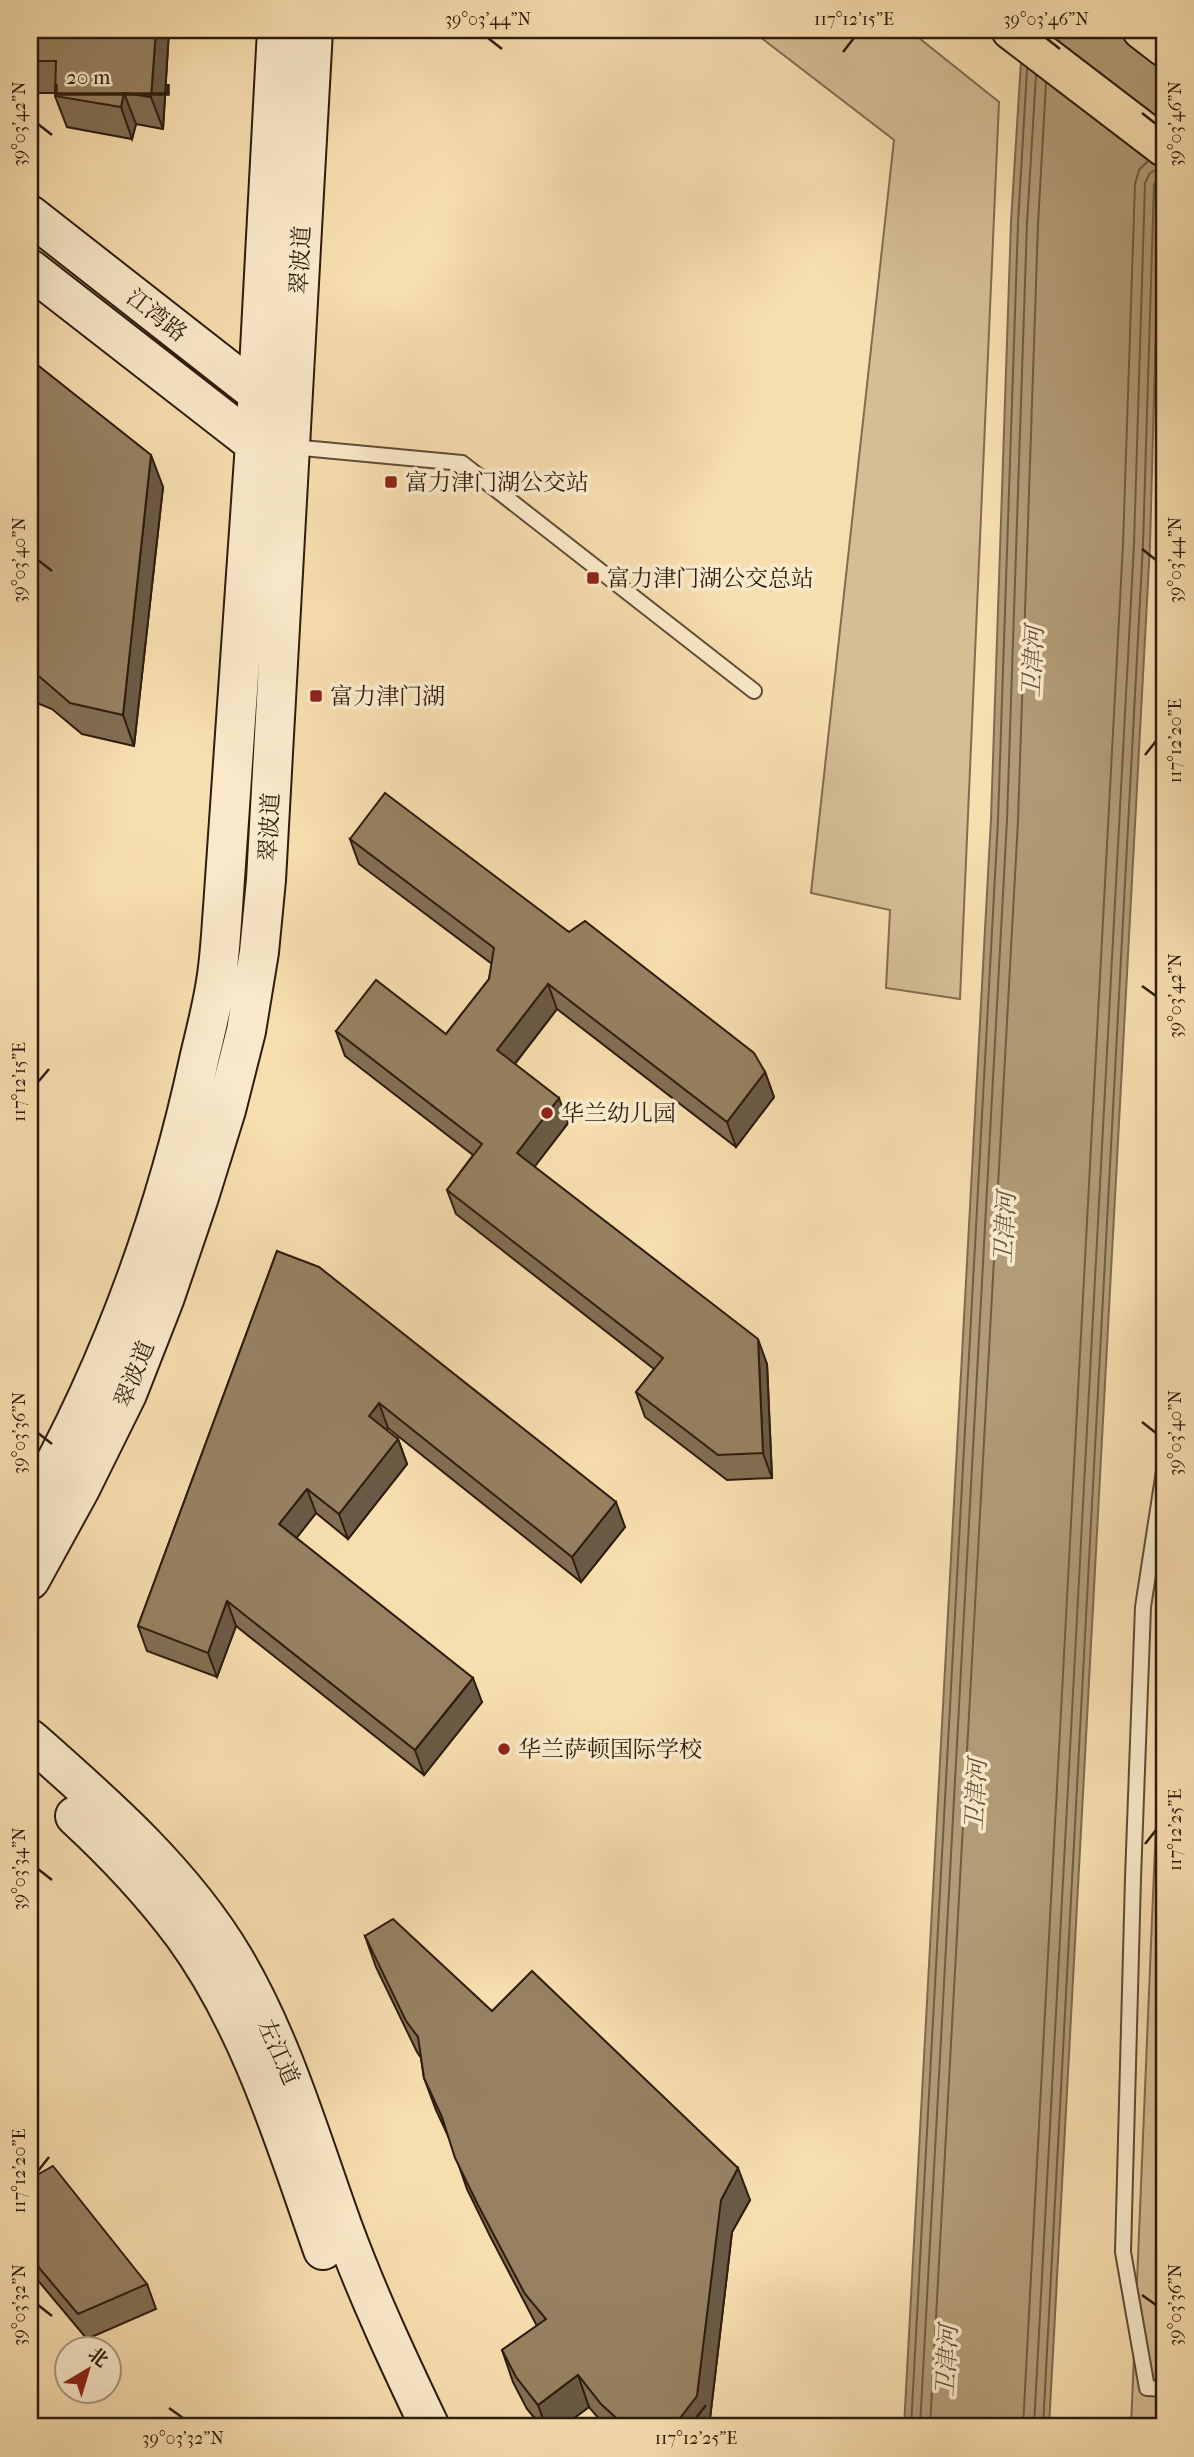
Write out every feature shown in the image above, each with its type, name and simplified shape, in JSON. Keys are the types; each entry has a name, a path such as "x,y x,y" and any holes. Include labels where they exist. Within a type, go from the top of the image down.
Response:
{"main road":[{"path":"1011,30 1164,147"},
{"path":"1143,30 1164,47"}],"street":[{"name":"翠波道","path":"30,1580 80,1489 127,1394 165,1297 226,1110 246,1031 259,952 266,880 277,30"},
{"name":"翠波道","path":"274,393 313,30"},
{"name":"江湾路","path":"30,215 274,393"},
{"name":"江湾路","path":"30,269 273,446"},
{"name":"翠波道","path":"30,1509 90,1394 129,1301 167,1192 187,1115 216,982 273,446"},
{"name":"左江道","path":"30,1739 141,1843 185,1893 233,1958 280,2050 361,2276 430,2427"},
{"name":"左江道","path":"30,1774 90,1829 153,1895 184,1935 209,1974 266,2091 345,2302 408,2427"}],"lane":[{"path":"273,446 462,463 754,691"},
{"path":"1164,1471 1143,1607 1124,2252 1147,2388 1164,2389"}],"shaded area":[{"path":"751,30 909,30 999,102 960,999 886,988 890,910 811,893 894,140"},
{"path":"1164,1630 1164,2427 1131,2427"}],"water":[{"name":"卫津河","path":"1023,30 1164,30 1150,545 1049,2427 904,2427 991,819 1011,222"}],"building":[{"path":"30,30 156,30 151,97 124,93 121,107 55,96 56,61 30,61"},
{"path":"30,359 151,455 123,715 70,703 40,677 30,673"},
{"path":"385,793 569,932 585,921 754,1053 765,1072 727,1122 548,984 497,1050 559,1098 517,1153 758,1339 763,1453 718,1455 636,1392 663,1358 447,1190 482,1144 336,1031 376,980 446,1034 489,979 494,948 350,839"},
{"path":"277,1251 319,1267 616,1502 572,1557 379,1403 369,1416 398,1439 339,1514 307,1489 279,1524 473,1678 415,1750 227,1601 208,1653 138,1626"},
{"path":"393,1919 492,2011 532,1971 738,2168 721,2200 697,2396 673,2427 626,2427 601,2404 578,2375 538,2405 516,2377 502,2350 546,2319 525,2294 455,2158 442,2117 424,2078 418,2037 406,2021 365,1936"},
{"path":"53,2166 147,2284 78,2314 30,2257 30,2179"},
{"path":"42,2422 47,2427 31,2427"}],"place":[{"name":"富力津门湖公交站","path":"391,482"},
{"name":"富力津门湖公交总站","path":"593,578"},
{"name":"富力津门湖","path":"316,696"},
{"name":"华兰幼儿园","path":"547,1113"},
{"name":"华兰萨顿国际学校","path":"504,1749"}]}
